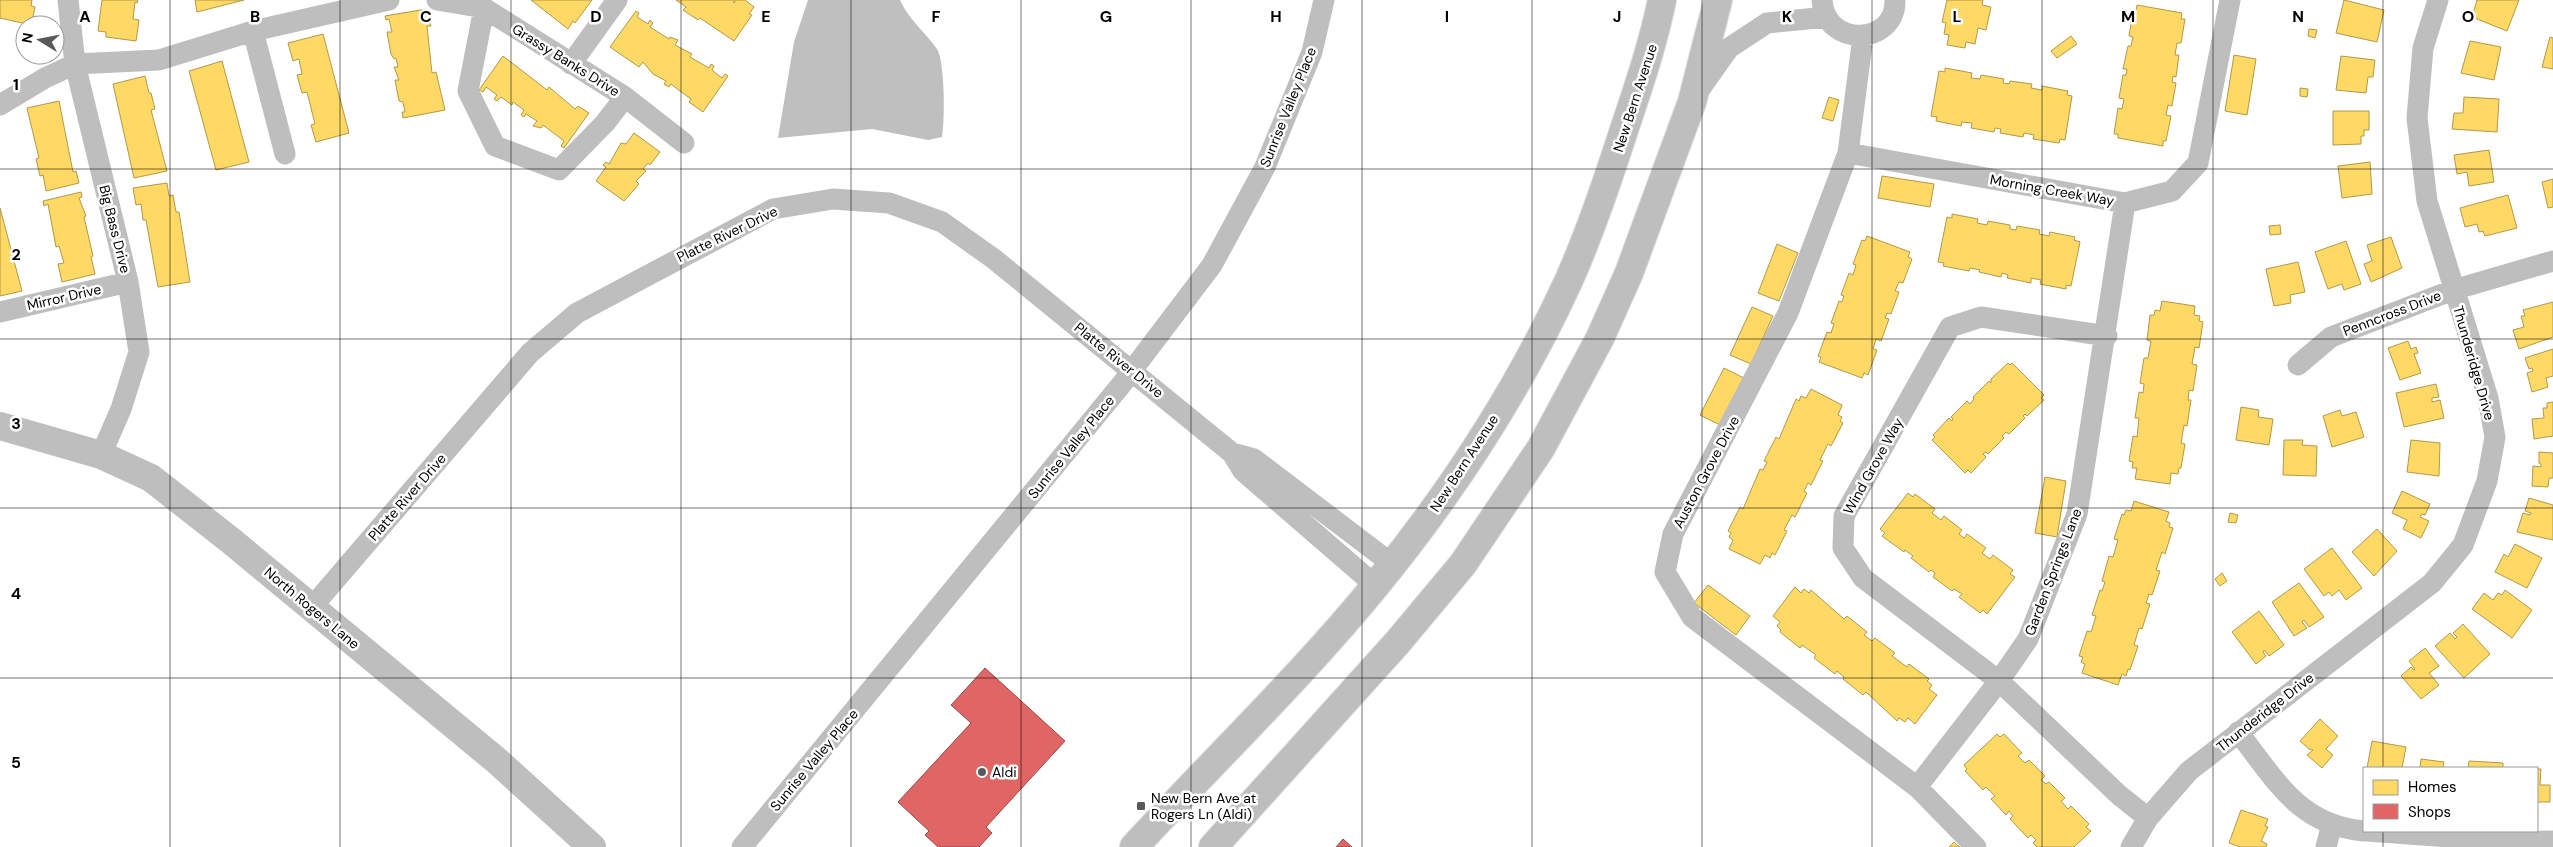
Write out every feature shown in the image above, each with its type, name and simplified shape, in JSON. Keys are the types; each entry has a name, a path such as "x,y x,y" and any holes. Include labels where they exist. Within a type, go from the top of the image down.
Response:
{"main road":[{"name":"New Bern Avenue","path":"1134,847 1310,660 1384,575 1434,510 1487,432 1569,280 1601,202 1654,38 1662,0"},
{"path":"1213,847 1397,643 1463,564 1541,448 1600,338 1629,273 1692,102 1718,0"},
{"name":"North Rogers Lane","path":"0,426 101,454 151,478 312,607 496,760 592,847"}],"street":[{"name":"Big Bass Drive","path":"68,0 75,64 128,282 139,352 121,409 101,454"},
{"path":"0,105 45,78 75,64 159,60 253,32 388,0"},
{"name":"Grassy Banks Drive","path":"437,0 484,8 625,97 684,143"},
{"path":"571,64 618,0"},
{"name":"Sunrise Valley Place","path":"742,847 1132,370 1212,266 1265,167 1312,52 1324,0"},
{"path":"1692,102 1729,48 1768,24 1825,9 1840,31 1851,35 1863,36 1884,26 1891,16 1895,0"},
{"name":"Morning Creek Way","path":"1848,153 2125,203 2172,191 2198,163 2230,0"},
{"name":"Thunderidge Drive","path":"2131,847 2148,818 2189,771 2432,583 2463,545 2487,481 2495,437 2488,398 2452,290 2427,201 2417,118 2423,48 2438,0"},
{"path":"484,8 468,91 495,146 559,170 605,123 625,97"},
{"path":"253,32 285,154"},
{"name":"Auston Grove Drive","path":"1863,36 1848,153 1788,313 1673,534 1665,572 1692,617 1917,787 1976,847"},
{"name":"Platte River Drive","path":"312,607 530,353 577,313 773,209 832,199 889,203 942,222 994,259 1232,453 1254,459 1384,575"},
{"name":"Garden Springs Lane","path":"1917,787 1999,681 2028,639 2078,514 2107,336 2125,203"},
{"name":"Penncross Drive","path":"2298,365 2331,337 2452,290 2553,262"},
{"name":"Mirror Drive","path":"0,312 128,282"},
{"name":"Wind Grove Way","path":"2107,336 1981,317 1950,326 1844,516 1843,548 1863,578 1999,681 2119,794 2148,818"},
{"path":"2238,732 2294,803 2322,822 2363,830"},
{"path":"2326,847 2332,824"},
{"path":"2380,832 2518,842 2553,841"}],"shaded area":[{"path":"808,0 900,0 912,19 937,49 940,56 944,92 942,137 928,140 872,129 778,138 794,42"}],"building: Homes":[{"path":"0,0 32,0 31,6 35,7 33,15 15,15 15,21 0,18"},
{"path":"102,0 138,0 137,3 135,2 133,19 139,20 136,41 106,37 106,32 98,31"},
{"path":"195,0 244,0 197,12"},
{"path":"531,0 592,0 575,23 573,21 568,29"},
{"path":"676,0 734,0 734,3 736,0 745,0 754,7 749,14 752,15 734,41 700,18 698,20 683,10 686,7"},
{"path":"1947,0 1983,0 1982,5 1991,7 1986,30 1978,28 1975,44 1966,42 1965,48 1947,45 1949,35 1944,34 1946,23 1942,22"},
{"path":"2344,0 2384,10 2377,42 2336,33"},
{"path":"2477,0 2519,0 2507,31 2472,17"},
{"path":"2137,5 2182,13 2181,19 2185,19 2181,43 2177,43 2175,55 2179,55 2176,77 2173,76 2172,82 2176,83 2172,106 2168,105 2166,115 2171,116 2166,141 2163,141 2163,146 2118,138 2118,134 2114,134 2118,108 2122,109 2124,99 2119,98 2123,75 2126,75 2127,69 2123,69 2128,46 2131,46 2133,37 2129,36 2133,11 2136,11"},
{"path":"426,9 431,26 427,26 432,73 436,72 445,110 403,118 402,112 405,112 403,102 399,101 395,80 399,80 394,67 398,67 396,58 394,59 391,54 387,32 392,32 389,19 386,20 385,16"},
{"path":"636,11 639,13 637,17 648,24 650,20 653,23 650,27 669,39 670,37 678,40 675,45 692,54 690,57 709,68 711,64 714,66 712,70 722,78 725,74 728,76 703,112 689,102 691,99 671,84 669,87 664,84 666,81 653,74 643,62 639,67 610,47"},
{"path":"2309,29 2317,30 2315,38 2308,36"},
{"path":"323,34 349,133 316,142 311,125 315,124 307,92 302,93 297,75 302,74 299,59 293,61 288,43"},
{"path":"2071,36 2077,44 2057,58 2051,51"},
{"path":"2550,37 2553,38 2553,69 2542,67"},
{"path":"2470,41 2501,47 2494,80 2461,73"},
{"path":"2234,55 2256,59 2247,115 2225,111"},
{"path":"503,56 547,90 549,87 575,109 578,106 589,113 564,148 561,146 564,141 543,125 541,128 533,126 537,121 526,114 524,117 521,115 524,110 513,102 512,105 501,97 497,101 494,99 497,95 486,87 483,92 479,90"},
{"path":"2341,56 2375,60 2373,77 2368,77 2366,93 2336,90"},
{"path":"222,61 249,162 216,170 189,71"},
{"path":"1945,68 1972,73 1971,78 1980,79 1981,75 2004,79 2003,83 2009,84 2010,81 2032,84 2031,88 2042,90 2042,86 2068,91 2067,95 2072,96 2065,140 2060,139 2059,143 2033,139 2034,135 2024,133 2023,137 2000,133 2001,129 1995,128 1994,132 1971,128 1972,123 1962,122 1961,126 1936,121 1937,117 1931,116 1939,71 1945,72"},
{"path":"145,76 155,109 151,110 167,171 134,178 113,84"},
{"path":"2300,88 2308,89 2307,97 2300,96"},
{"path":"1829,97 1839,100 1833,121 1822,118"},
{"path":"2464,97 2499,99 2497,132 2452,129 2454,113 2463,113"},
{"path":"59,101 73,172 76,171 79,183 46,191 43,175 40,176 36,159 39,158 27,108"},
{"path":"2333,111 2369,111 2369,130 2364,130 2364,136 2361,136 2361,144 2333,145"},
{"path":"634,133 660,152 650,165 648,163 643,169 646,171 636,181 639,184 624,201 596,181 606,167 603,165 606,162 609,164 621,143 626,144"},
{"path":"2489,150 2494,182 2469,186 2467,172 2457,174 2454,155"},
{"path":"2370,162 2372,194 2342,198 2338,166"},
{"path":"1882,176 1934,184 1930,207 1878,198"},
{"path":"2553,179 2553,207 2548,208 2542,182"},
{"path":"167,183 169,196 173,195 176,212 179,212 190,282 158,287 146,220 143,220 141,204 136,205 133,188"},
{"path":"81,192 82,197 79,198 86,216 84,217 95,274 62,282 58,264 64,263 59,246 56,247 48,204 44,206 43,201"},
{"path":"2508,195 2517,228 2485,236 2483,231 2479,232 2477,224 2465,227 2460,208"},
{"path":"0,208 22,291 0,296"},
{"path":"1952,214 1978,219 1977,223 1987,225 1988,221 2010,225 2010,229 2016,230 2017,226 2040,230 2039,234 2049,236 2050,232 2075,237 2074,240 2080,242 2071,286 2066,285 2066,289 2040,284 2041,280 2031,278 2031,283 2007,278 2008,275 2002,273 2001,277 1970,268 1969,271 1943,266 1944,263 1938,262 1947,217 1952,218"},
{"path":"2280,225 2281,234 2270,235 2269,226"},
{"path":"1867,236 1910,252 1908,257 1912,259 1903,283 1899,282 1895,291 1899,292 1891,314 1887,313 1885,318 1889,319 1881,341 1876,339 1873,349 1877,350 1868,375 1864,373 1862,378 1819,362 1821,357 1818,356 1827,332 1831,333 1834,324 1831,323 1839,301 1842,302 1844,296 1841,295 1849,273 1853,275 1856,265 1853,264 1862,240 1865,241"},
{"path":"2391,237 2402,268 2371,282 2364,264 2372,261 2367,245"},
{"path":"2346,241 2361,284 2344,290 2342,284 2328,289 2315,252"},
{"path":"1777,244 1798,253 1779,301 1758,293"},
{"path":"2298,262 2305,292 2290,295 2291,303 2274,306 2266,269"},
{"path":"2162,301 2195,306 2194,315 2200,316 2199,321 2203,322 2199,348 2195,347 2192,364 2197,365 2193,391 2189,390 2188,400 2191,400 2187,426 2184,425 2181,443 2185,444 2181,468 2179,468 2178,474 2171,473 2170,484 2135,479 2137,468 2132,468 2133,462 2129,461 2133,436 2137,437 2139,418 2135,418 2139,392 2143,393 2144,384 2140,383 2144,358 2148,358 2151,341 2147,340 2150,315 2154,315 2155,310 2160,311"},
{"path":"2553,302 2553,337 2519,349 2513,330 2524,327 2521,316 2525,316 2523,310"},
{"path":"1752,307 1773,316 1751,364 1730,355"},
{"path":"2408,341 2411,349 2416,347 2418,353 2414,354 2421,373 2400,380 2388,348"},
{"path":"2553,349 2553,376 2546,378 2548,387 2532,392 2527,373 2533,371 2532,368 2529,369 2525,358"},
{"path":"2008,363 2010,365 2012,363 2044,395 2041,398 2044,400 2027,416 2025,414 2023,416 2025,418 2009,434 2006,432 2002,436 2004,438 1988,454 1986,452 1983,454 1986,457 1971,473 1968,470 1965,473 1932,440 1935,437 1933,435 1949,418 1952,421 1951,417 1967,401 1970,404 1974,399 1973,397 1989,381 1991,383 1991,379"},
{"path":"1724,368 1744,378 1720,425 1700,415"},
{"path":"2436,384 2439,397 2432,398 2432,402 2440,400 2444,418 2404,427 2396,393"},
{"path":"1811,389 1842,405 1838,415 1842,417 1840,421 1843,423 1831,446 1828,444 1820,460 1823,461 1811,485 1808,483 1804,491 1807,493 1795,517 1792,515 1784,530 1787,531 1775,555 1772,553 1770,558 1765,555 1760,564 1729,549 1733,540 1729,537 1731,533 1728,531 1740,507 1743,509 1760,469 1763,470 1767,462 1764,461 1776,437 1779,439 1796,399 1799,401 1801,396 1806,398"},
{"path":"2553,402 2553,436 2534,439 2532,419 2544,418 2543,408 2547,408 2547,403"},
{"path":"2241,407 2259,410 2258,417 2273,419 2269,445 2236,440"},
{"path":"2340,410 2342,416 2356,412 2364,437 2332,447 2323,416"},
{"path":"2284,440 2303,440 2302,445 2317,446 2316,476 2283,475"},
{"path":"2411,440 2440,443 2439,476 2407,472"},
{"path":"2539,452 2553,453 2553,478 2549,478 2548,487 2532,486 2533,466 2541,467"},
{"path":"2045,477 2066,481 2057,537 2035,533"},
{"path":"2402,491 2430,504 2425,515 2422,514 2420,517 2429,521 2421,538 2403,529 2407,520 2392,513"},
{"path":"1908,493 1913,497 1915,494 1935,509 1932,513 1941,520 1944,516 1962,530 1959,534 1964,538 1967,534 1986,548 1982,553 1990,559 1993,555 2013,570 2010,574 2015,577 1987,614 1983,610 1980,613 1959,597 1962,594 1954,589 1952,591 1933,577 1935,573 1931,570 1929,572 1911,558 1913,556 1905,550 1904,552 1882,536 1885,533 1880,529"},
{"path":"2529,498 2553,505 2553,540 2517,532 2523,513 2530,515 2531,513 2525,511"},
{"path":"2134,501 2169,512 2166,521 2170,523 2169,527 2173,528 2165,554 2162,552 2156,570 2160,571 2152,595 2149,594 2146,603 2150,604 2142,629 2139,628 2134,645 2138,646 2130,670 2128,669 2126,676 2122,674 2118,685 2082,673 2085,664 2081,662 2083,657 2079,656 2087,631 2091,632 2096,616 2092,615 2100,590 2102,591 2105,582 2102,581 2109,556 2113,557 2118,540 2114,539 2122,514 2124,515 2126,510 2131,511"},
{"path":"2230,513 2238,515 2236,523 2228,522"},
{"path":"2377,529 2397,551 2374,576 2352,552"},
{"path":"2515,544 2542,558 2527,588 2495,572 2504,554 2508,557"},
{"path":"2332,548 2362,588 2346,600 2339,590 2332,596 2329,592 2324,596 2304,569"},
{"path":"2222,573 2227,581 2220,586 2215,579"},
{"path":"2299,583 2324,617 2309,627 2304,620 2302,622 2307,628 2294,636 2272,602"},
{"path":"1708,585 1750,616 1736,635 1694,603"},
{"path":"1795,587 1801,593 1804,589 1809,593 1811,590 1844,619 1847,616 1867,632 1864,635 1872,641 1875,638 1895,653 1892,656 1907,667 1909,664 1929,679 1927,681 1932,685 1929,689 1937,695 1915,724 1908,718 1905,722 1899,718 1897,721 1866,692 1863,695 1843,679 1844,677 1837,671 1835,674 1814,658 1816,655 1802,645 1800,648 1780,632 1781,630 1777,626 1780,622 1773,616"},
{"path":"2505,590 2532,610 2512,638 2472,609 2484,593 2493,600 2498,593 2502,595"},
{"path":"2259,611 2284,645 2269,656 2264,650 2263,652 2266,656 2256,664 2232,632"},
{"path":"2463,624 2490,654 2464,678 2435,646 2450,633 2455,639 2457,637 2453,633"},
{"path":"2425,648 2439,666 2429,673 2439,685 2421,699 2401,676 2411,667 2415,669 2409,661"},
{"path":"2320,719 2338,736 2326,749 2333,755 2322,768 2307,755 2313,750 2300,741"},
{"path":"1997,734 2000,737 2004,734 2022,753 2018,756 2025,763 2029,760 2045,776 2041,780 2046,784 2049,782 2065,798 2061,801 2068,809 2071,806 2089,824 2086,827 2091,831 2074,847 2037,847 2033,843 2036,840 2031,835 2028,838 2010,819 2013,816 2009,811 2006,815 1991,799 1995,796 1986,787 1983,790 1965,771 1967,769 1964,765"},
{"path":"2372,741 2406,747 2402,767 2367,767"},
{"path":"2421,759 2444,762 2443,767 2420,767"},
{"path":"2469,761 2503,763 2503,767 2468,767"},
{"path":"2538,769 2541,769 2540,785 2550,785 2550,802 2538,802"},
{"path":"2241,810 2268,819 2265,826 2268,827 2261,841 2267,844 2266,847 2240,847 2229,843"},
{"path":"1954,842 1959,847 1949,847"}],"building: Shops":[{"name":"Aldi","path":"985,668 1065,741 986,827 992,833 979,847 938,847 925,835 929,831 898,802 971,723 951,705"},
{"path":"1343,839 1352,847 1336,847"}],"place":[{"name":"Aldi","path":"982,772"},
{"name":"New Bern Ave at Rogers Ln (Aldi)","path":"1141,806"}]}
